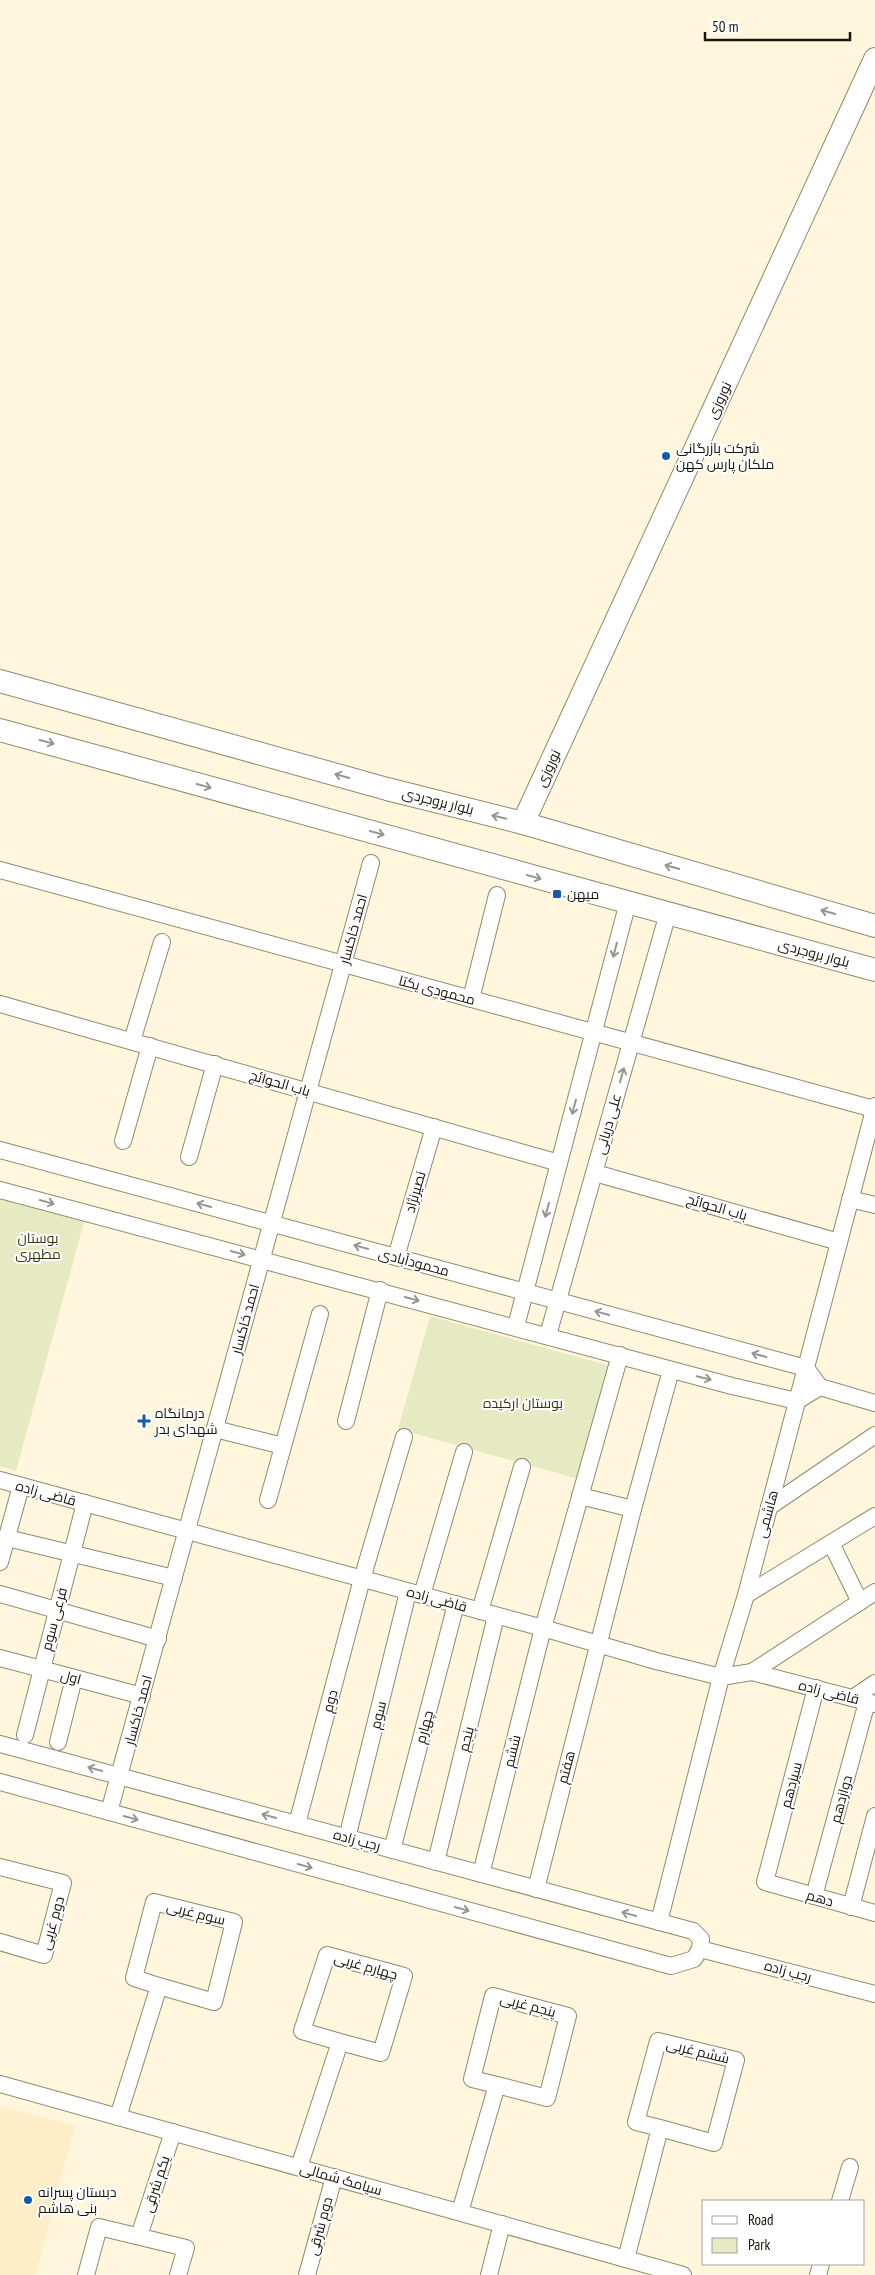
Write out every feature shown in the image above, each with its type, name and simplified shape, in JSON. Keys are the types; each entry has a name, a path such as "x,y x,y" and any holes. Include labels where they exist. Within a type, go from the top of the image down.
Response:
{"main road":[{"name":"نوروزی","path":"523,823 875,59"},
{"name":"بلوار بروجردی","path":"0,681 387,789 523,823 875,926"},
{"name":"بلوار بروجردی","path":"0,730 875,970"}],"street":[{"name":"احمد خاکسار","path":"109,1812 371,863"},
{"name":"محمودی یکتا","path":"0,870 593,1033 875,1108"},
{"path":"471,999 497,895"},
{"path":"516,1326 628,902"},
{"name":"علی دریانی","path":"548,1335 668,913"},
{"path":"132,1041 162,942"},
{"name":"باب الحوائج","path":"0,1004 559,1163"},
{"path":"123,1141 150,1046"},
{"path":"189,1157 215,1064"},
{"name":"هاشمی","path":"659,1922 721,1677 746,1595 875,1108"},
{"name":"نصیرنژاد","path":"396,1257 434,1127"},
{"name":"محمودآبادی","path":"0,1150 806,1368"},
{"name":"باب الحوائج","path":"595,1173 839,1242"},
{"path":"0,1190 516,1326 671,1370 797,1401 820,1387"},
{"path":"850,1199 875,1205"},
{"path":"346,1421 380,1290"},
{"path":"268,1500 320,1314"},
{"name":"ششم","path":"482,1874 544,1628 620,1355"},
{"path":"806,1368 820,1387 875,1402"},
{"name":"هفتم","path":"536,1889 633,1509 671,1370"},
{"path":"215,1429 283,1446"},
{"path":"769,1507 875,1435"},
{"name":"دوم","path":"297,1824 362,1579 404,1437"},
{"name":"سوم","path":"347,1838 415,1593 464,1452"},
{"path":"480,1611 522,1467"},
{"name":"قاضی زاده","path":"0,1480 721,1677 752,1672 865,1701"},
{"path":"0,1562 21,1486"},
{"path":"580,1496 633,1509"},
{"name":"فرعی سوم","path":"25,1735 85,1504"},
{"path":"746,1595 875,1516"},
{"path":"7,1538 174,1578"},
{"path":"831,1543 860,1602"},
{"path":"752,1672 875,1592"},
{"path":"0,1594 158,1639"},
{"name":"چهارم","path":"392,1850 456,1604"},
{"name":"پنجم","path":"436,1862 496,1616"},
{"name":"اول","path":"0,1658 142,1696"},
{"path":"58,1742 74,1678"},
{"path":"865,1701 875,1683"},
{"name":"سیزدهم","path":"765,1882 816,1688"},
{"name":"دوازدهم","path":"814,1896 865,1701"},
{"name":"رجب زاده","path":"0,1744 693,1931 701,1939 700,1949 875,1994"},
{"path":"0,1782 671,1966 694,1959 700,1949"},
{"path":"850,1907 875,1816"},
{"name":"دوم غربی","path":"0,1867 63,1883 44,1955 0,1943"},
{"name":"دهم","path":"765,1882 875,1913"},
{"name":"سوم غربی","path":"154,1902 234,1922 214,2002 159,1986 134,1978 154,1902"},
{"name":"چهارم غربی","path":"327,1955 404,1976 381,2053 340,2042 302,2031 327,1955"},
{"path":"118,2117 159,1986"},
{"name":"پنجم غربی","path":"493,1996 568,2016 547,2098 497,2085 472,2080 493,1996"},
{"name":"ششم غربی","path":"658,2041 736,2060 714,2143 660,2128 636,2122 658,2041"},
{"path":"299,2168 340,2042"},
{"name":"سیامک شمالی","path":"0,2084 676,2274"},
{"path":"460,2212 497,2085"},
{"path":"626,2259 660,2128"},
{"name":"یکم شرقی","path":"139,2236 173,2132"},
{"path":"840,2200 850,2167"},
{"name":"دوم شرقی","path":"307,2275 334,2177"},
{"path":"489,2275 502,2224"},
{"path":"86,2275 99,2227 186,2248 178,2275"}],"shaded area":[{"name":"دبستان پسرانه بنی هاشم","path":"0,2106 75,2126 36,2275 0,2275"}],"green space":[{"name":"بوستان مطهری","path":"0,1193 86,1215 16,1471 0,1466"},
{"name":"بوستان ارکیده","path":"430,1316 610,1366 578,1479 398,1429"}],"place":[{"name":"شرکت بازرگانی ملکان پارس کهن","path":"666,456"},
{"name":"میهن","path":"557,894"},
{"name":"درمانگاه شهدای بدر","path":"144,1421"},
{"name":"دبستان پسرانه بنی هاشم","path":"28,2200"}]}
